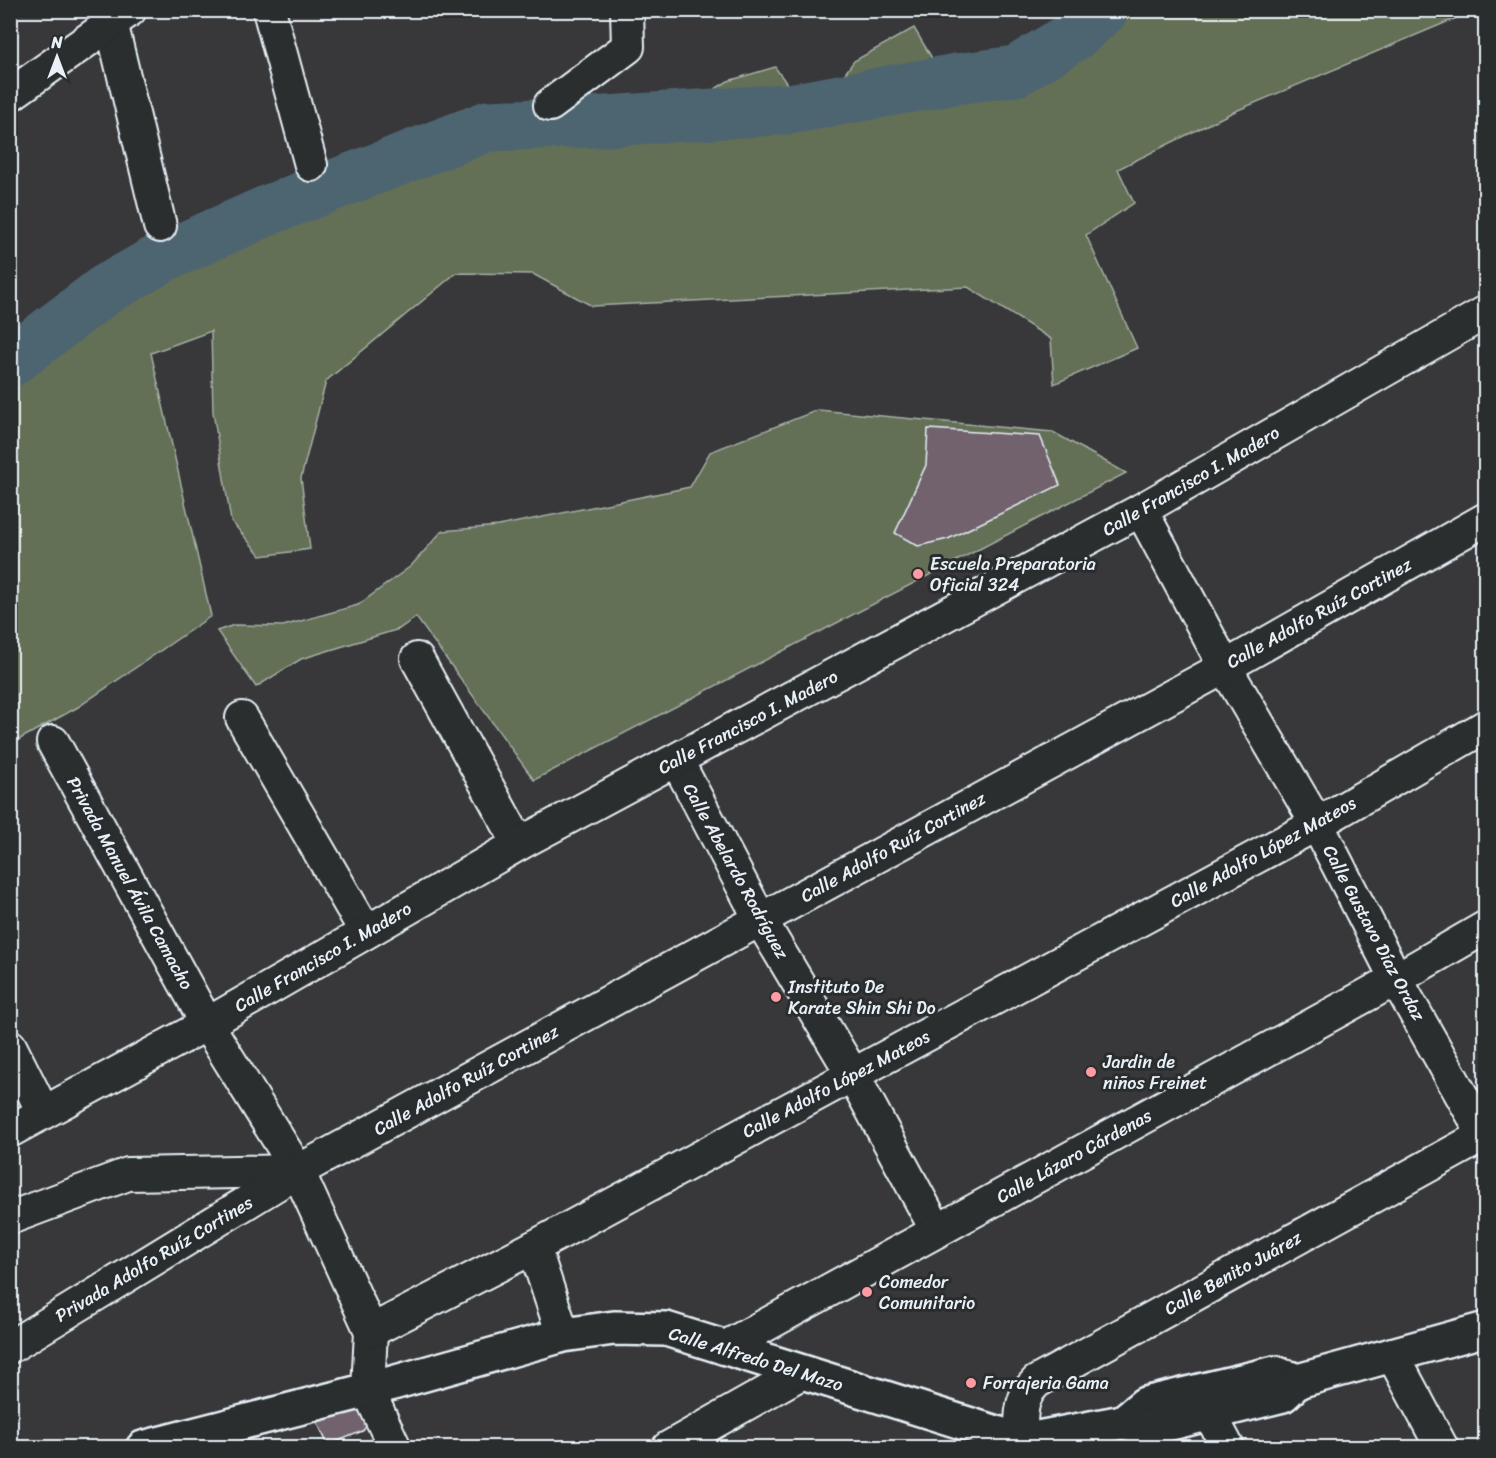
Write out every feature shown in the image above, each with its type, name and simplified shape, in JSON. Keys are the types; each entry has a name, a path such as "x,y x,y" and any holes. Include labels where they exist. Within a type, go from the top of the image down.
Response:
{"main road":[{"name":"Calle Alfredo Del Mazo","path":"143,1448 184,1443 563,1335 614,1328 666,1329 1020,1445 1123,1422 1151,1428 1210,1414 1283,1395 1298,1381 1485,1329"},
{"name":"Calle Alfredo Del Mazo","path":"1123,1422 1145,1404 1275,1372 1298,1381"}],"street":[{"path":"293,10 272,24 311,165"},
{"path":"550,105 628,47 627,10"},
{"path":"10,95 115,14 160,226"},
{"name":"Calle Francisco I. Madero","path":"10,1131 207,1024 519,844 1142,510 1485,312"},
{"name":"Calle Gustavo Díaz Ordaz","path":"1142,510 1225,666 1317,824 1396,979 1485,1135"},
{"name":"Calle Adolfo Ruíz Cortinez","path":"298,1172 1225,666 1485,519"},
{"path":"417,659 519,844"},
{"path":"243,718 366,932"},
{"name":"Calle Adolfo López Mateos","path":"371,1331 534,1246 1317,824 1485,726"},
{"name":"Privada Manuel Ávila Camacho","path":"53,742 207,1024 298,1172 371,1331"},
{"name":"Calle Abelardo Rodríguez","path":"677,761 760,920 853,1075 937,1231"},
{"name":"Calle Lázaro Cárdenas","path":"724,1347 1396,979 1485,927"},
{"path":"10,1046 43,1113"},
{"name":"Calle Benito Juárez","path":"1020,1445 1022,1409 1026,1394 1036,1382 1485,1135"},
{"path":"10,1218 128,1174 298,1172"},
{"name":"Privada Adolfo Ruíz Cortines","path":"10,1347 298,1172"},
{"path":"534,1246 563,1335"},
{"path":"371,1331 368,1390 395,1448"},
{"path":"1392,1354 1442,1448"},
{"path":"668,1448 801,1372"},
{"path":"1210,1414 1228,1448"}],"green space":[{"path":"1083,10 1473,11 1231,113 1118,169 1134,203 1086,235 1137,348 1054,384 1051,339 968,287 592,306 533,274 456,273 326,381 301,478 310,549 261,556 231,521 213,412 211,331 151,353 211,616 78,707 11,744 11,376 123,280 306,217 459,150 629,142 728,81 775,67 792,91 833,90 854,61 914,28 951,90 1014,62"},
{"path":"818,410 1053,432 1126,473 534,780 416,617 399,629 301,659 256,687 217,631 234,625 283,626 358,605 411,566 442,531 499,526 690,487 710,452"}],"building":[{"path":"928,429 1040,436 1060,485 948,539 918,546 895,533 926,465"},
{"path":"369,1404 370,1421 363,1431 328,1445 314,1415"}],"waterway":[{"path":"10,362 105,290 165,256 271,209 488,126 591,122 789,109 956,79 1016,71 1075,35 1103,10"}],"place":[{"name":"Escuela Preparatoria Oficial 324","path":"918,574"},
{"name":"Instituto De Karate Shin Shi Do","path":"776,997"},
{"name":"Jardin de niños Freinet","path":"1091,1072"},
{"name":"Comedor Comunitario","path":"867,1292"},
{"name":"Forrajeria Gama","path":"971,1383"}]}
